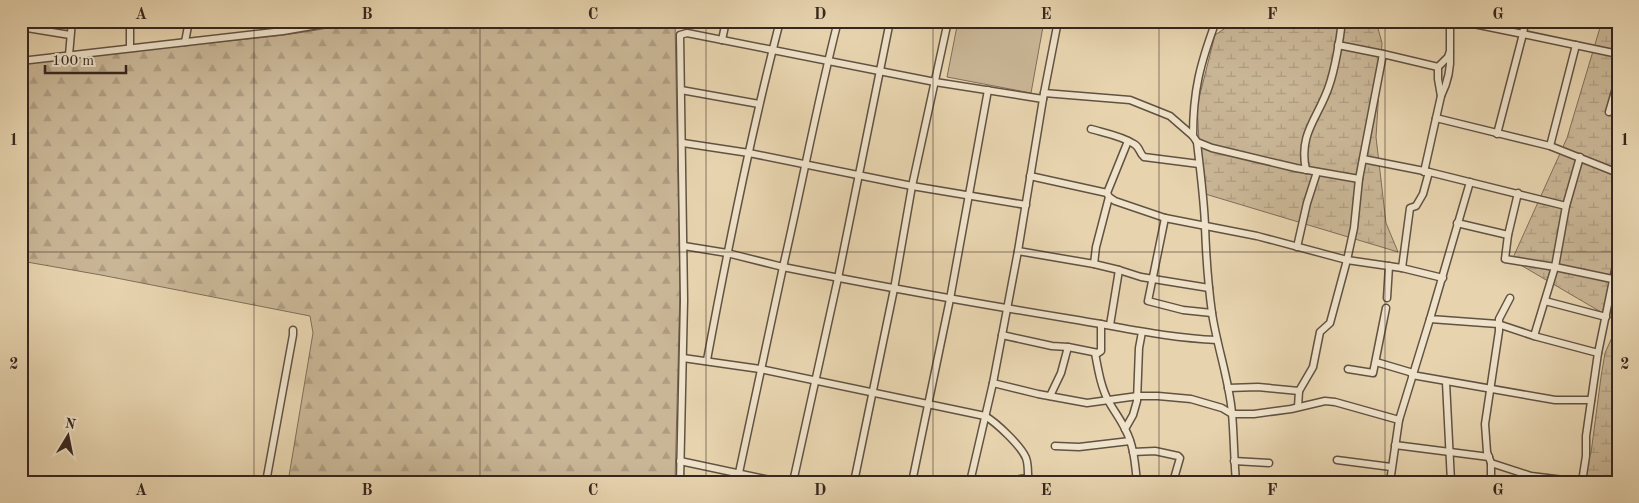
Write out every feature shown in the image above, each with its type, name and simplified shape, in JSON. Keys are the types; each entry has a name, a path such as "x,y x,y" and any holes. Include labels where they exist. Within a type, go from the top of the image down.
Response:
{"street":[{"path":"69,55 72,21"},
{"path":"130,21 130,48"},
{"path":"185,42 189,21"},
{"path":"21,61 291,30 341,21"},
{"path":"722,40 726,21"},
{"path":"707,360 727,253 759,104 780,21"},
{"path":"737,482 760,369 838,21"},
{"path":"793,482 838,278 890,21"},
{"path":"854,482 894,289 912,186 948,21"},
{"path":"970,482 1002,336 1058,21"},
{"path":"1216,21 1204,54 1193,108 1205,226 1209,288 1212,313 1232,414 1236,482"},
{"path":"1306,170 1303,159 1308,130 1330,85 1342,21"},
{"path":"1402,268 1410,208 1416,206 1423,194 1436,118 1448,79 1451,63 1450,21"},
{"path":"1497,134 1525,21"},
{"path":"1462,22 1618,54"},
{"path":"21,27 70,35"},
{"path":"680,482 684,246 680,35 687,33 935,82 988,90 1044,96 1130,100 1170,116 1195,140 1212,148 1296,168 1359,178"},
{"path":"1338,45 1438,67"},
{"path":"1550,146 1576,45"},
{"path":"1442,96 1438,79 1438,67 1448,57 1450,52"},
{"path":"1298,407 1299,391 1314,367 1320,332 1330,323 1347,260 1354,228 1359,178 1383,54"},
{"path":"1609,112 1618,80"},
{"path":"682,90 759,104"},
{"path":"912,482 950,299 988,90"},
{"path":"1436,118 1550,146 1618,173"},
{"path":"1091,128 1136,145 1141,155 1144,156 1199,164"},
{"path":"1094,264 1108,195 1128,141"},
{"path":"683,142 749,153 912,186 1026,205"},
{"path":"1534,336 1555,267 1566,206 1580,157"},
{"path":"1296,168 1303,159"},
{"path":"1363,159 1518,193 1566,206"},
{"path":"1297,246 1317,172"},
{"path":"1030,176 1108,195 1165,218 1257,236 1347,260 1402,268 1443,278"},
{"path":"1390,482 1399,420 1443,278 1470,182"},
{"path":"1518,193 1508,235 1505,259 1616,280"},
{"path":"1165,218 1148,299 1150,302 1183,310 1212,313"},
{"path":"1457,224 1508,235"},
{"path":"684,246 727,253 783,267 950,299 1179,338 1217,340"},
{"path":"1018,251 1094,264 1141,277 1209,288"},
{"path":"1395,445 1449,451 1490,460 1531,476 1581,482 1586,456 1586,436 1598,353 1616,280 1618,256"},
{"path":"1387,298 1389,266"},
{"path":"1110,325 1119,270"},
{"path":"1491,482 1486,424 1499,331 1498,324 1510,298"},
{"path":"1545,301 1606,317"},
{"path":"1348,369 1374,373 1386,308"},
{"path":"1430,319 1498,324 1598,353"},
{"path":"1002,336 1052,346 1068,347 1095,354 1101,351 1101,324"},
{"path":"266,482 294,335 293,330"},
{"path":"1125,429 1136,408 1142,332"},
{"path":"1050,396 1061,373 1068,347"},
{"path":"1095,354 1108,401 1125,429 1134,452 1137,482"},
{"path":"683,358 760,369 985,416 995,422 1023,453 1029,469 1029,480 1020,479 1012,482"},
{"path":"1376,362 1412,374 1491,390 1555,400 1591,400"},
{"path":"1446,382 1451,482"},
{"path":"993,383 1087,402 1138,396 1199,400 1222,408 1232,414 1254,414 1325,401 1335,402 1399,420"},
{"path":"1228,388 1258,387 1299,391"},
{"path":"1055,446 1079,447 1130,441"},
{"path":"1134,452 1155,451 1178,456 1180,458 1173,482"},
{"path":"1337,460 1391,467"},
{"path":"680,461 779,482"},
{"path":"1234,461 1269,463"}],"green space":[{"path":"359,21 675,21 680,289 675,482 288,482 313,333 310,316 21,261 21,64 283,35"},
{"path":"958,21 1044,21 1031,93 947,77"},
{"path":"1236,21 1376,21 1382,43 1376,137 1386,223 1398,252 1202,193 1197,106 1215,35"},
{"path":"1602,21 1618,21 1618,322 1512,260 1567,138"},
{"path":"1618,324 1618,482 1576,482 1591,453 1605,353"}]}
